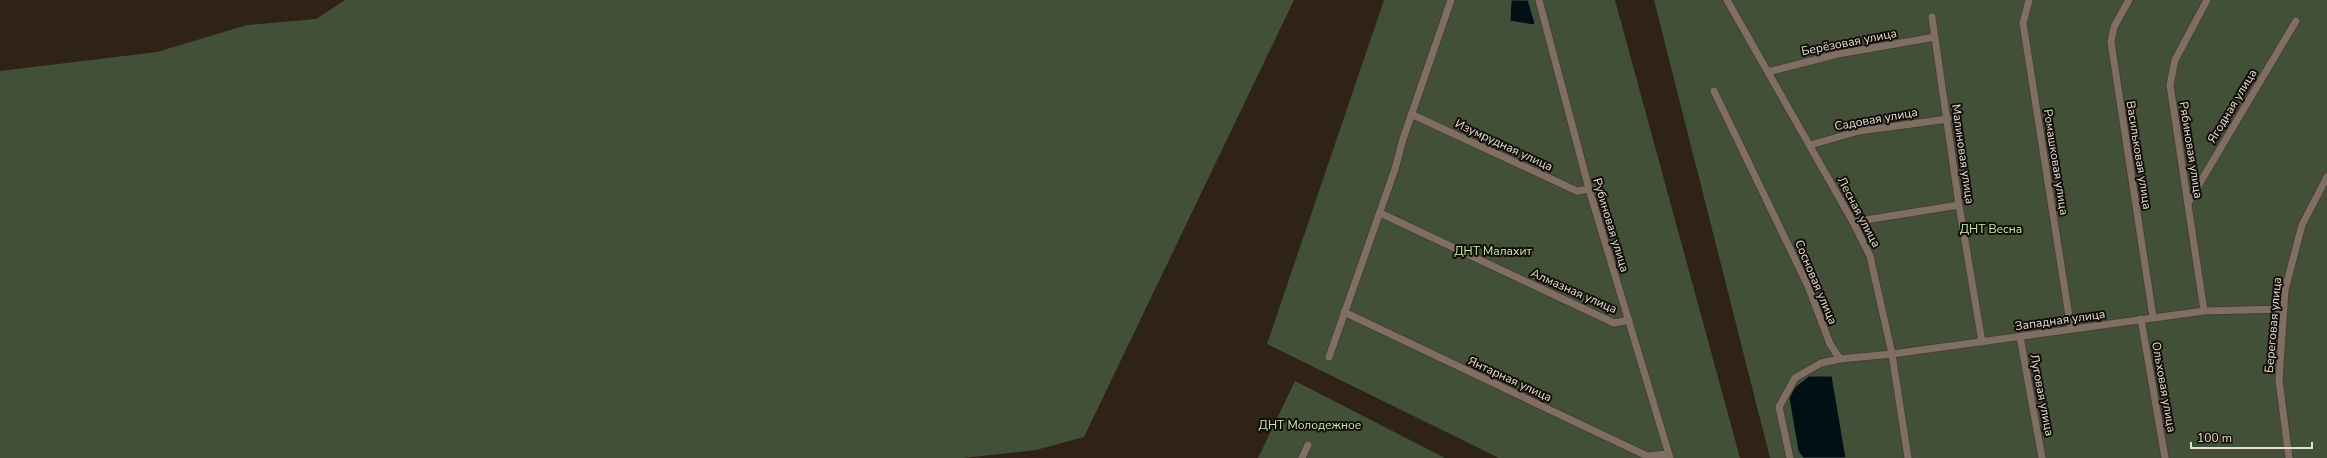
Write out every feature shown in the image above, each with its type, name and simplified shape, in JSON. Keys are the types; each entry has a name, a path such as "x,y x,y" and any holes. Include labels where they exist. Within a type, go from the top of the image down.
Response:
{"street":[{"path":"1329,357 1380,213 1411,114 1451,0"},
{"name":"Рубиновая улица","path":"1539,0 1589,189 1670,456"},
{"name":"Лесная улица","path":"1727,0 1810,145 1853,222 1870,256 1892,354 1908,458"},
{"name":"Ромашковая улица","path":"2029,0 2023,23 2071,329"},
{"name":"Васильковая улица","path":"2129,0 2114,27 2111,42 2153,317"},
{"name":"Рябиновая улица","path":"2204,311 2170,85 2175,60 2208,0"},
{"name":"Малиновая улица","path":"1932,17 1948,119 1959,205 1982,342"},
{"name":"Ягодная улица","path":"2188,203 2296,21"},
{"name":"Берёзовая улица","path":"1768,72 1838,54 1935,37"},
{"name":"Сосновая улица","path":"1714,91 1808,286 1830,344 1840,358"},
{"name":"Изумрудная улица","path":"1411,114 1577,191 1589,189"},
{"name":"Садовая улица","path":"1810,145 1859,131 1948,119"},
{"name":"Береговая улица","path":"2289,458 2279,380 2285,290 2302,225 2327,177"},
{"path":"1853,222 1959,205"},
{"name":"Алмазная улица","path":"1380,213 1614,323 1629,320"},
{"name":"Западная улица","path":"1840,358 1892,354 2204,311 2284,309"},
{"name":"Янтарная улица","path":"1344,312 1647,456 1670,456"},
{"name":"Ольховая улица","path":"2141,319 2165,458"},
{"name":"Луговая улица","path":"2020,337 2042,458"},
{"path":"1790,458 1779,407 1796,378 1821,363 1840,358"},
{"path":"1302,458 1308,445"}],"green space":[{"path":"345,0 1294,0 1084,437 1036,450 964,458 0,458 0,71 157,52 247,25 316,19"},
{"name":"ДНТ Малахит","path":"1384,0 1615,0 1740,458 1499,458 1267,344"},
{"name":"ДНТ Весна","path":"1654,0 2327,0 2327,458 1770,458"},
{"name":"ДНТ Молодежное","path":"1295,381 1445,458 1258,458"}],"shaded area":[{"path":"1511,0 1528,0 1535,23 1533,25 1510,21"},
{"path":"1809,376 1832,376 1846,458 1803,458 1798,451 1789,398 1795,387"}]}
